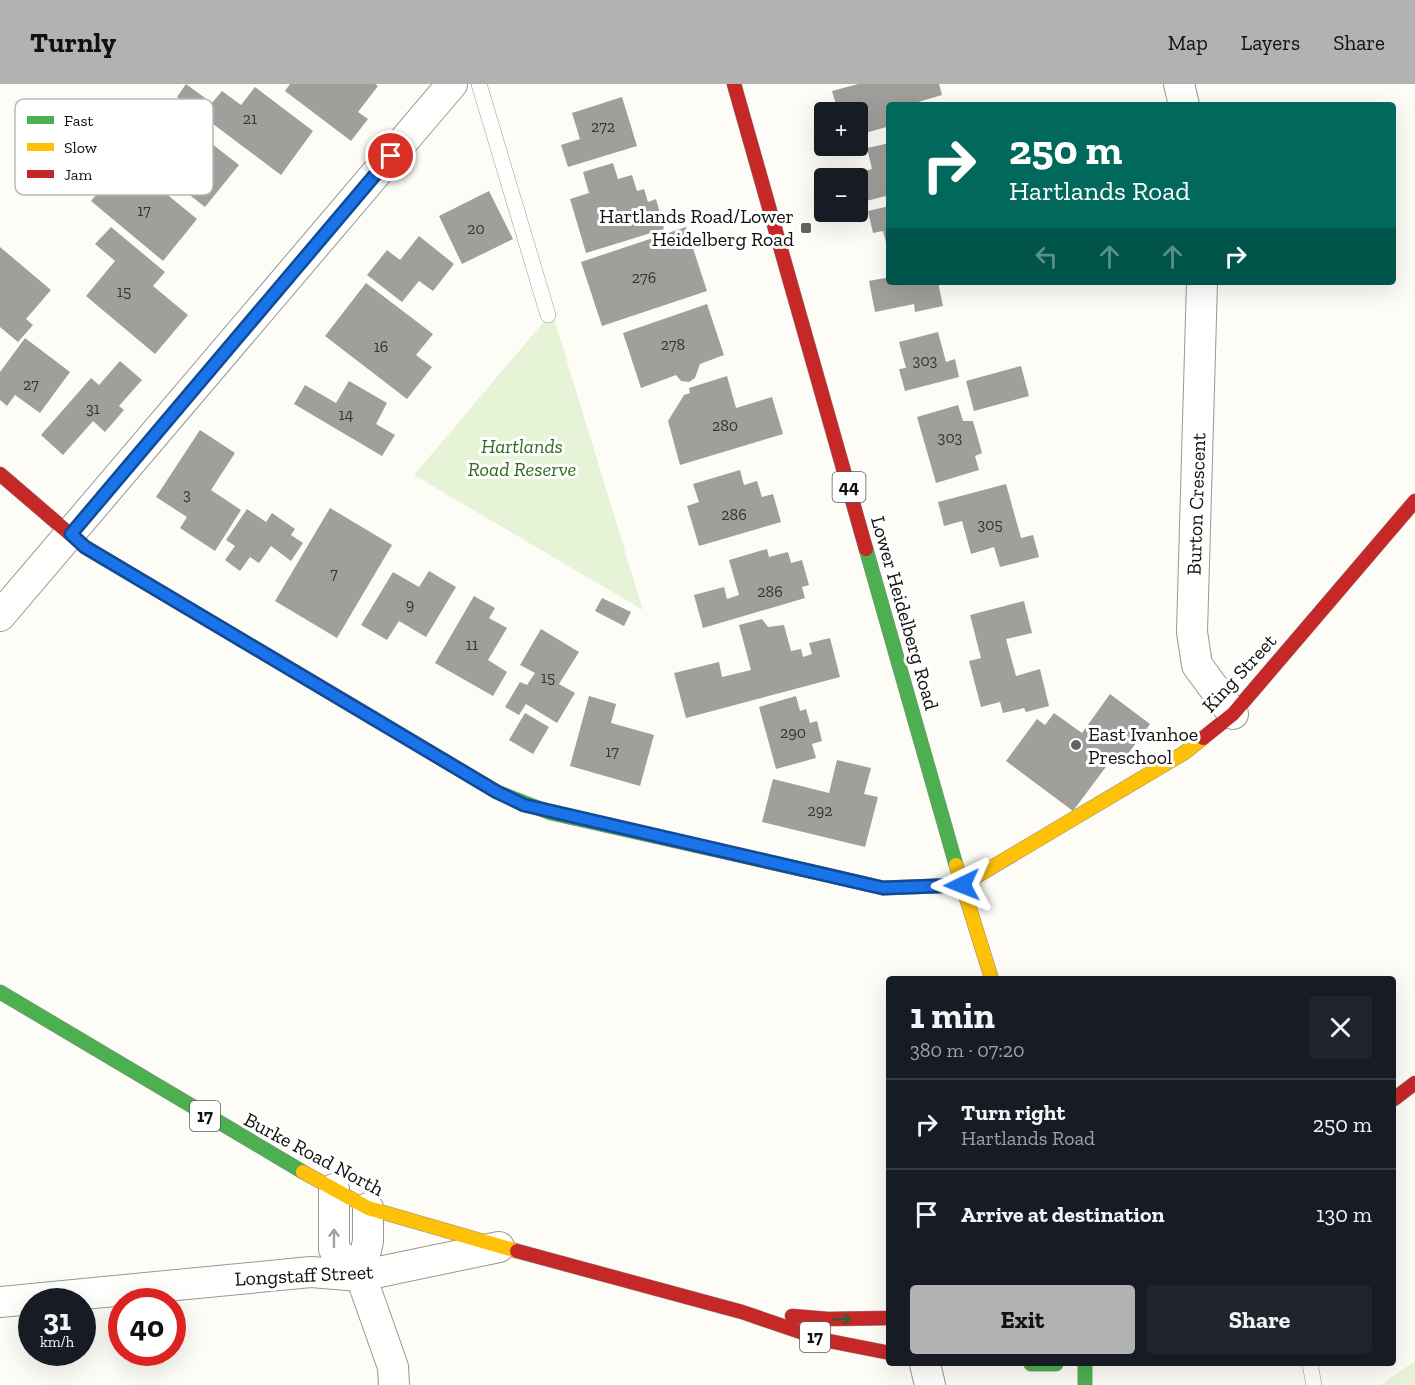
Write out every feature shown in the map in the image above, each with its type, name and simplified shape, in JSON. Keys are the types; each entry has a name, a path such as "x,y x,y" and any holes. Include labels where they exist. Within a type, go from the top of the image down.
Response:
{"main road":[{"name":"Lower Heidelberg Road","path":"734,84 962,885 991,976"},
{"path":"0,474 85,547 497,792 524,805 883,888 962,885"},
{"name":"King Street","path":"962,885 1184,753 1233,714 1415,501"},
{"name":"Burke Road North","path":"0,993 181,1102 368,1208 499,1247 742,1312 824,1340 886,1352"},
{"path":"1396,1097 1415,1083"},
{"name":"Burke Road North","path":"742,1312 828,1319 886,1318"},
{"path":"1085,1366 1085,1385"}],"street":[{"path":"0,616 452,84"},
{"path":"1179,84 1183,102"},
{"name":"Burton Crescent","path":"1202,285 1192,632 1197,665 1233,714"},
{"path":"334,1189 334,1249 360,1276 393,1367 394,1385"},
{"path":"360,1276 368,1241 368,1208"},
{"name":"Longstaff Street","path":"0,1302 311,1272 360,1276 499,1247"},
{"path":"925,1366 930,1385"}],"lane":[{"path":"479,84 548,315"},
{"path":"1310,1366 1314,1385"}],"green space":[{"name":"Hartlands Road Reserve","path":"552,312 643,610 414,475"},
{"path":"1415,1361 1415,1385 1381,1385"}],"building":[{"path":"186,84 207,99 180,99 177,97"},
{"path":"290,84 375,84 378,86 358,112 368,119 351,141 285,91"},
{"path":"858,84 939,84 942,95 918,102 886,102 886,127 868,132 868,102 835,102 832,91"},
{"path":"255,87 313,131 281,175 213,124 213,102 222,91 241,105"},
{"path":"622,97 637,146 568,167 561,145 580,139 572,113"},
{"path":"886,144 886,196 868,200 868,170 872,169 868,148"},
{"path":"213,145 239,165 205,207 190,195 213,195"},
{"path":"613,163 618,179 632,175 637,191 644,189 648,202 656,199 664,229 586,253 570,199 589,193 583,172"},
{"path":"489,191 513,239 462,264 439,216"},
{"path":"96,195 168,195 197,219 163,261 91,201"},
{"path":"886,207 886,242 883,231 873,233 868,211"},
{"path":"111,227 165,272 153,286 188,315 155,354 86,296 115,261 95,244"},
{"path":"686,227 707,291 602,326 581,262"},
{"path":"419,236 454,264 433,291 419,281 402,302 367,275 387,250 400,260"},
{"path":"0,247 51,290 26,319 33,325 18,342 0,327"},
{"path":"886,278 886,285 939,285 943,306 915,312 914,304 875,312 869,281"},
{"path":"366,283 433,334 416,355 432,367 407,399 325,336"},
{"path":"707,304 724,355 700,364 695,378 689,382 681,381 676,375 641,388 623,333"},
{"path":"938,332 946,362 955,359 959,377 905,391 899,369 906,368 899,342"},
{"path":"25,338 70,372 40,413 15,395 7,406 0,400 0,372"},
{"path":"120,361 142,380 119,406 124,410 105,432 93,421 63,455 41,435 91,378 99,385"},
{"path":"1021,366 1029,396 974,411 966,381"},
{"path":"727,376 736,408 772,397 783,434 680,465 668,421 684,395 690,393 689,388"},
{"path":"349,381 387,403 376,424 395,435 382,456 294,404 305,385 336,403"},
{"path":"958,405 963,421 973,421 982,453 975,456 979,470 936,483 917,417"},
{"path":"200,430 235,453 211,490 241,510 215,551 180,528 187,517 156,497"},
{"path":"740,470 744,485 757,481 762,497 773,494 781,522 699,546 687,506 699,502 693,484"},
{"path":"1006,484 1021,538 1033,535 1039,557 1000,567 994,547 971,554 962,521 944,526 938,502"},
{"path":"330,508 392,545 337,638 275,601"},
{"path":"247,509 266,522 272,513 295,529 291,535 303,543 291,561 271,546 259,563 250,557 240,571 225,560 235,546 226,540"},
{"path":"767,549 769,557 788,552 791,563 802,560 809,585 802,587 805,598 703,628 694,595 724,587 727,599 739,595 729,560"},
{"path":"429,571 456,587 426,637 399,621 387,640 361,625 393,572 419,587"},
{"path":"474,596 495,608 489,618 507,628 488,660 507,672 493,696 435,663"},
{"path":"602,598 631,612 624,626 595,611"},
{"path":"1024,601 1032,633 1006,639 1016,676 1040,669 1049,706 1026,712 1024,708 1003,713 1000,702 981,707 969,661 981,658 970,615"},
{"path":"762,619 768,627 784,625 791,651 801,649 803,657 812,654 809,643 830,638 840,677 686,718 674,673 719,662 722,677 751,670 739,625"},
{"path":"541,629 579,652 559,684 575,693 557,723 526,704 519,715 505,707 520,682 527,685 535,673 520,665"},
{"name":"East Ivanhoe Preschool","path":"1110,694 1150,724 1122,762 1114,756 1073,811 1006,761 1037,719 1045,725 1054,713 1082,733"},
{"path":"589,696 616,704 611,723 654,735 640,786 570,766"},
{"path":"796,696 800,711 806,709 810,723 817,721 822,741 812,744 816,758 776,769 759,707"},
{"path":"525,713 549,727 533,754 509,740"},
{"path":"837,760 871,768 864,794 878,797 865,847 762,822 773,779 829,793"}],"traffic: fast":[{"path":"866,549 956,865"},
{"path":"373,718 497,792 551,813 840,878"},
{"path":"0,992 303,1172"},
{"path":"1085,1366 1085,1385"}],"traffic: slow":[{"path":"840,878 883,888 962,885 1184,753 1203,738"},
{"path":"956,865 991,976"},
{"path":"303,1172 368,1208 517,1251"}],"traffic: jam":[{"path":"734,84 866,549"},
{"path":"0,474 85,547 373,718"},
{"path":"1203,738 1233,714 1415,501"},
{"path":"1396,1097 1415,1083"},
{"path":"517,1251 742,1312 824,1340 886,1352"},
{"path":"792,1316 828,1319 886,1318"}],"place":[{"name":"Hartlands Road/Lower Heidelberg Road","path":"806,228"},
{"name":"East Ivanhoe Preschool","path":"1076,745"}],"route":[{"path":"391,156 71,534 85,547 497,792 524,805 883,888 962,885"}]}
